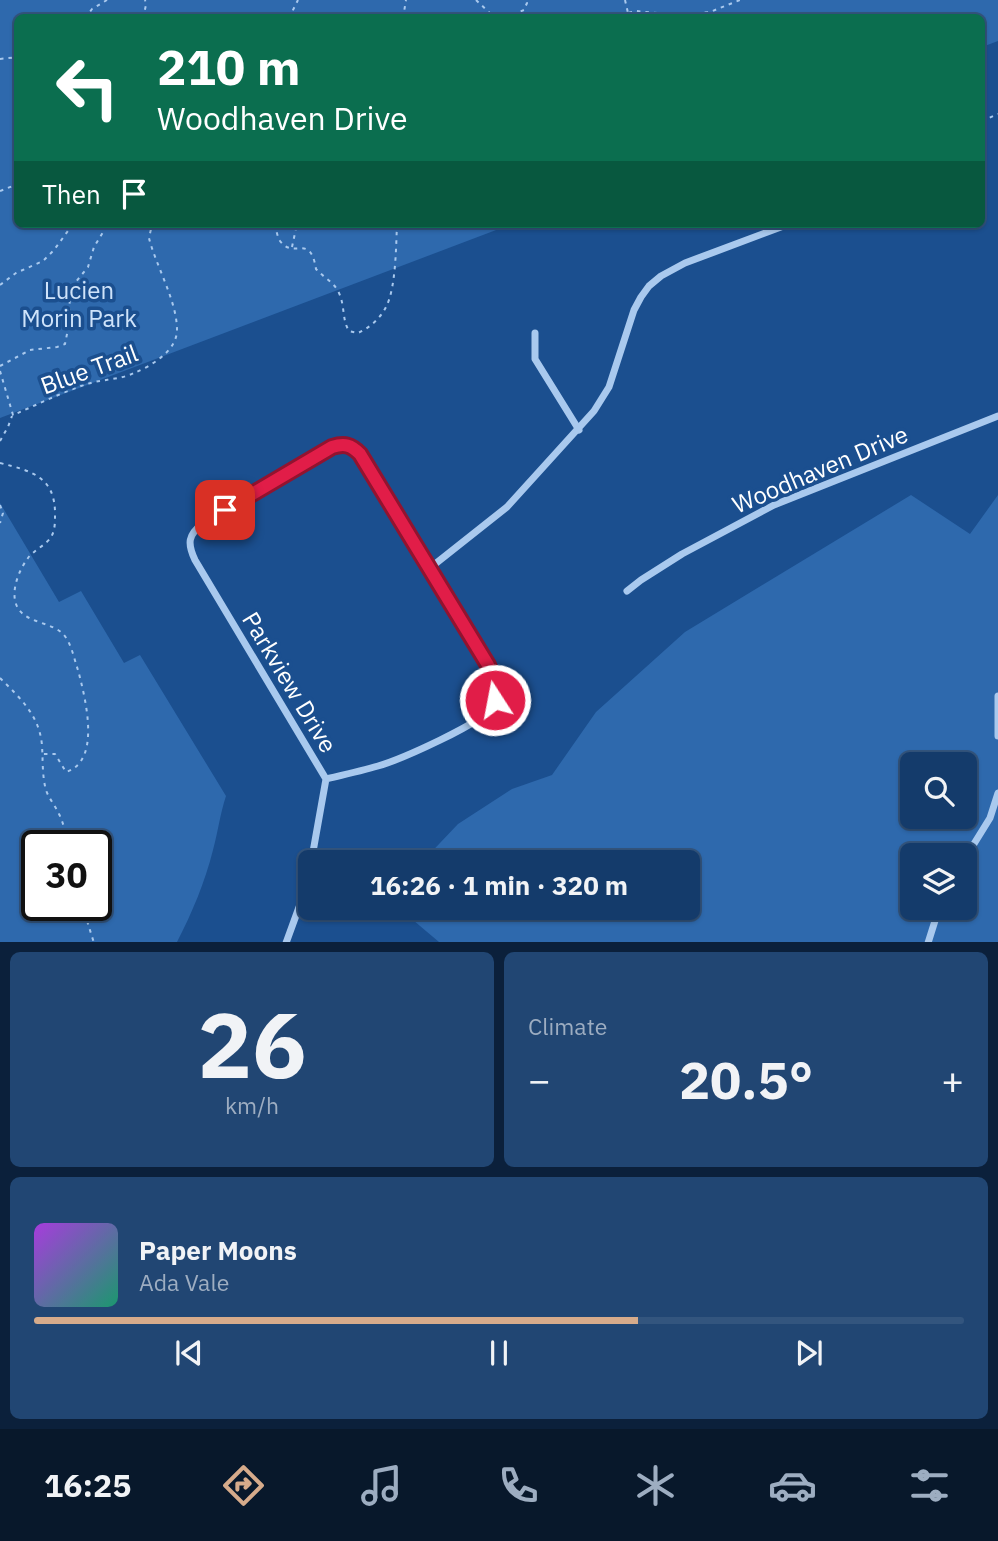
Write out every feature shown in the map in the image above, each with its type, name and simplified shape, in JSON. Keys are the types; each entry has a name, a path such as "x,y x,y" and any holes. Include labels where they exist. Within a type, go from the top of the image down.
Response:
{"street":[{"path":"326,779 380,766 415,751 481,719 493,707 497,689 494,677 430,568 507,507 579,430 603,400 634,310 649,286 685,263 778,228"},
{"path":"535,333 535,359 579,430"},
{"name":"Woodhaven Drive","path":"626,592 682,554 774,505 998,416"},
{"name":"Parkview Drive","path":"313,850 326,779 195,561 190,550 194,530 332,447 349,445 360,454 430,568"},
{"path":"998,696 998,736"},
{"path":"975,843 990,818 998,793"},
{"path":"286,942 298,910"},
{"path":"928,942 935,920"}],"path":[{"path":"88,14 107,0"},
{"path":"476,0 491,14"},
{"path":"514,14 524,10 526,0"},
{"path":"625,0 628,13 644,10 671,14"},
{"path":"689,14 710,12 740,0"},
{"path":"0,285 16,273 43,261 70,228"},
{"path":"0,366 30,350 65,344 69,324 70,289 88,267 94,247 106,228"},
{"name":"Blue Trail","path":"0,371 13,415 88,384 133,374 173,346 177,332 176,317 149,238 152,228"},
{"path":"276,228 282,244 310,250 316,269 334,284 340,293 345,326 349,331 358,334 385,310 390,299 397,228"},
{"path":"292,248 296,228"},
{"path":"0,441 13,415"},
{"path":"0,463 33,473 44,480 52,490 55,508 51,537 22,567 18,576 15,602 26,615 64,635 71,647 85,696 88,737 81,763 66,772 55,754 43,754"},
{"path":"0,505 3,513 0,523"},
{"path":"0,678 22,700 37,722 42,742 46,791 59,812 65,830"},
{"path":"87,921 94,942"}],"green space":[{"name":"Lucien Morin Park","path":"0,0 998,0 998,41 985,46 985,14 14,14 14,228 501,228 0,418"},
{"path":"911,495 970,534 998,495 998,942 439,942 413,920 700,920 700,850 433,850 458,824 512,789 552,775 596,712 685,632"},
{"path":"0,503 59,602 81,591 124,663 140,655 226,796 206,874 177,942 0,942"}],"route":[{"path":"225,510 332,447 340,444 355,448 488,665 497,689 495,700"}]}
